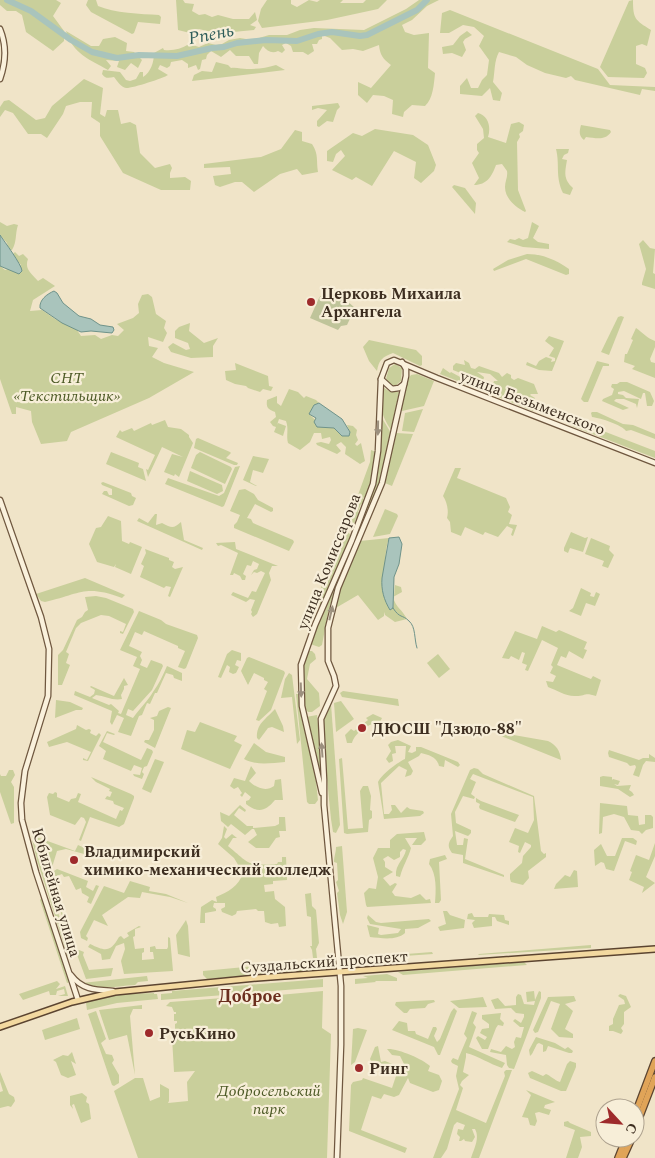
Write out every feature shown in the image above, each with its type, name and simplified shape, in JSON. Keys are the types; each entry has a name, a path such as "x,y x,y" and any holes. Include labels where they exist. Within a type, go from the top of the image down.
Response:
{"highway":[{"path":"641,1098 655,1061"},
{"path":"645,1103 655,1077"}],"main road":[{"path":"0,29 3,37 5,58 0,79"},
{"path":"394,360 402,362 406,369 406,376 404,384 399,388 392,389 381,379 387,363 394,360"},
{"name":"улица Безыменского","path":"402,362 655,463"},
{"path":"406,376 418,370"},
{"name":"улица Комиссарова","path":"337,1158 342,1035 340,973 323,797 302,706 301,665 312,632 352,540 373,484 378,451 381,379"},
{"name":"улица Комиссарова","path":"323,797 324,780 320,719 336,686 328,661 328,628 338,588 382,483 404,384"},
{"name":"Юбилейная улица","path":"0,500 38,608 49,649 48,696 25,771 22,811 25,832 78,1000"},
{"name":"Суздальский проспект","path":"0,1027 78,1000 115,992 248,979 655,949"},
{"path":"68,971 77,982 87,988 115,992"}],"green space":[{"path":"0,0 56,0 61,3 53,16 64,31 64,41 53,51 26,32 22,15 16,11 7,11 0,5"},
{"path":"88,0 96,0 98,6 112,10 159,15 161,17 160,24 138,22 132,34 91,12 86,5"},
{"path":"176,0 183,0 185,3 194,4 192,11 199,15 205,14 212,17 218,15 233,19 249,19 255,12 257,20 250,25 256,27 254,30 233,32 199,29 190,33 178,30"},
{"path":"267,0 291,0 291,4 297,7 309,0 317,2 320,0 343,0 340,3 363,3 366,0 387,0 378,9 327,20 262,28 258,21 261,9"},
{"path":"419,0 439,0 427,6 412,20 402,25 405,32 414,35 429,33 428,68 435,73 434,82 428,103 425,106 412,105 404,112 403,117 392,114 393,100 384,96 373,95 367,103 358,95 358,82 371,88 391,65 382,56 379,45 363,51 353,49 342,50 330,38 322,35 322,39 317,44 312,44 314,51 308,55 303,52 293,52 291,46 286,43 282,45 285,50 282,53 278,51 270,52 263,46 259,53 258,64 254,64 249,56 236,56 230,50 221,57 211,51 206,59 202,60 198,70 196,65 188,68 188,64 182,60 171,62 167,68 160,65 158,69 168,75 129,88 119,84 114,77 109,78 102,74 103,70 120,72 126,80 130,81 136,79 140,72 143,72 143,77 152,66 154,53 163,48 164,50 171,50 189,44 199,47 208,43 216,45 240,38 252,40 269,35 287,35 300,30 314,28 364,30 406,9"},
{"path":"633,0 634,15 641,24 651,30 647,46 642,44 636,46 636,64 645,68 647,73 644,78 608,77 600,67 629,1"},
{"path":"450,10 598,69 610,85 655,87 655,91 642,89 640,95 575,80 571,76 566,78 545,73 527,65 516,57 499,52 495,63 493,82 502,93 500,101 493,100 490,88 482,96 460,94 460,86 467,78 471,88 478,88 487,75 489,60 479,46 484,36 474,27 463,25 449,33 440,33 442,13"},
{"path":"66,31 91,46 99,46 103,39 115,37 127,43 126,51 134,52 142,60 138,68 131,63 125,70 117,67 119,61 106,60 111,66 108,70 77,51"},
{"path":"467,31 472,35 463,42 466,50 462,57 452,53 443,54 442,47 453,45"},
{"path":"216,62 228,65 231,68 255,69 276,65 285,70 192,81 194,75 202,71 212,72"},
{"path":"84,79 103,88 100,114 105,117 107,110 118,110 121,124 130,122 136,125 140,153 155,168 170,164 172,168 170,178 185,177 191,181 190,190 161,190 123,173 100,136 100,123 91,117 92,102 80,102 66,106 63,114 47,138 41,134 28,134 13,113 5,110 0,117 0,107 4,101 9,100 36,120 45,118 52,106"},
{"path":"338,103 340,107 333,122 327,121 319,127 317,126 317,121 327,110 318,108 312,110 312,106"},
{"path":"478,113 487,120 488,137 506,143 511,124 519,122 524,125 517,142 518,190 525,212 509,199 505,191 507,171 502,164 496,165 486,182 474,185 479,178 472,163 479,153 477,144 484,138 483,129 475,116"},
{"path":"581,125 610,130 611,132 603,138 586,137 584,140 580,134"},
{"path":"375,129 413,135 428,145 436,165 434,171 421,183 414,178 416,162 394,151 372,186 356,177 352,180 332,170 345,156 341,150 336,154 333,162 327,161 327,151 353,133 362,136"},
{"path":"295,130 302,132 302,141 312,144 316,155 318,172 302,175 297,169 280,174 254,192 242,182 235,182 220,187 215,185 213,176 231,174 230,167 204,168 204,164 261,157 281,149"},
{"path":"556,149 569,149 562,159 567,160 566,178 573,188 570,195 563,193 561,187 558,176"},
{"path":"454,185 465,188 476,203 475,214 452,187"},
{"path":"0,222 7,226 18,225 15,244 12,250 9,250 7,243 0,235"},
{"path":"532,222 539,226 533,238 538,242 549,244 549,249 523,247 507,242 510,239 515,240 519,238 523,240 528,238"},
{"path":"643,240 650,248 655,249 653,273 655,274 655,289 642,285 646,269 639,244"},
{"name":"СНТ «Текстильщик»","path":"15,252 19,256 23,254 28,259 28,269 38,281 43,278 55,286 33,300 30,311 42,310 77,330 81,336 95,335 101,339 112,335 118,336 124,330 117,324 133,318 139,313 138,304 142,295 148,294 152,297 156,314 166,321 164,328 167,333 163,342 148,337 149,346 158,348 152,357 164,363 194,372 149,398 71,432 67,441 41,444 32,422 31,411 16,407 16,414 12,414 0,379 0,266 5,270 21,265 12,255"},
{"path":"527,254 544,256 554,260 569,269 569,274 566,275 526,259 494,271 493,269 508,260"},
{"path":"329,285 355,308 347,325 341,326 338,330 310,318 319,298"},
{"path":"618,317 624,317 609,355 601,352"},
{"path":"190,323 189,331 204,343 218,338 213,346 213,357 191,358 171,352 168,347 173,343 186,350 190,349 188,343 175,338 175,331 179,327"},
{"path":"636,328 655,341 655,347 650,359 651,362 655,363 655,378 632,369 635,366 624,362 625,354 627,354 633,340 631,339"},
{"path":"549,336 564,341 552,371 539,370 526,365 527,362 536,366 539,361 546,357 552,359 551,362 555,361 555,358 549,356 554,348 545,341"},
{"path":"369,340 416,350 422,356 422,365 420,366 393,353 382,359 377,371 369,361 363,347"},
{"path":"464,360 469,363 471,368 475,369 479,366 499,373 502,377 507,373 514,380 518,378 534,384 538,394 530,395 535,398 533,403 540,406 538,410 533,411 440,374 443,368 462,378 501,392 499,386 493,384 494,381 498,381 490,374 477,372 484,377 483,382 479,382 453,370 453,366 456,363 465,365"},
{"path":"597,361 609,364 609,366 603,366 588,402 584,402 581,399"},
{"path":"235,363 268,376 269,386 273,387 271,391 263,389 260,392 226,380 225,371 236,370"},
{"path":"395,364 402,368 401,381 395,386 389,384 386,379 389,368"},
{"path":"417,374 434,381 424,406 402,411 407,382 411,375"},
{"path":"627,382 650,392 654,401 652,406 647,406 645,393 643,393 641,399 624,391 618,392 618,394 626,398 639,399 637,408 636,404 624,399 616,399 614,401 629,408 623,410 602,401 612,395 614,389 611,387 612,384"},
{"path":"384,388 391,392 399,392 391,430 382,410"},
{"path":"289,389 298,392 304,398 306,396 319,403 314,405 310,415 323,427 334,428 342,436 350,432 347,425 353,426 357,430 358,440 355,444 357,446 361,443 365,461 360,464 345,454 346,447 341,442 336,445 341,451 337,454 317,445 316,443 321,442 329,444 331,440 330,437 322,439 321,433 314,433 310,442 300,450 288,443 286,421 279,419 277,425 278,423 286,426 283,436 274,432 276,427 270,422 276,417 275,412 268,408 267,400 277,396 277,403 281,406"},
{"path":"423,409 414,432 402,431 405,413"},
{"path":"592,412 597,412 623,424 633,425 655,434 655,439 631,430 626,431 611,422 592,417"},
{"path":"382,418 391,433 379,483 358,534 374,488 378,470"},
{"path":"572,419 655,451 655,458 572,426"},
{"path":"165,420 168,427 181,429 189,435 193,443 179,477 175,474 174,476 164,472 172,454 183,457 162,447 148,477 146,469 148,470 155,455 116,437 120,430 122,432 132,428 134,431 151,423 152,425"},
{"path":"396,433 413,434 392,486 385,483"},
{"path":"198,438 230,452 226,458 238,463 237,465 194,448"},
{"path":"371,450 376,452 373,480 367,497 363,499 365,501 364,504 361,504 358,512 360,514 359,518 356,519 354,524 356,526 352,530 346,528 370,462"},
{"path":"111,452 139,463 138,467 143,469 146,481 106,464"},
{"path":"200,452 231,467 232,469 225,484 191,468 196,455"},
{"path":"253,456 269,459 263,473 253,470 250,482 257,486 243,480"},
{"path":"240,466 222,507 165,484 168,478 219,496 224,493 235,467"},
{"path":"455,468 461,468 457,478 506,498 510,507 508,512 512,515 509,524 517,525 513,536 511,535 513,529 507,526 498,537 485,532 483,535 465,527 461,536 451,532 450,522 447,518 446,501 443,496"},
{"path":"190,471 222,485 223,491 217,494 187,481"},
{"path":"103,482 131,493 136,498 133,505 129,506 102,494 104,491 107,491 109,495 112,495 112,489 102,485 101,483"},
{"path":"245,489 254,494 258,500 273,508 271,512 255,504 247,518 251,519 253,523 293,540 294,542 289,551 234,528 240,515 230,511 239,490"},
{"path":"385,509 398,516 390,534 373,537"},
{"path":"157,514 156,525 162,523 172,527 181,522 184,540 203,548 202,550 137,521 139,518 148,523"},
{"path":"108,516 121,521 122,541 142,547 131,574 115,567 116,564 114,567 97,562 89,544 96,528 101,527"},
{"path":"345,531 351,536 321,605 315,602"},
{"path":"571,532 585,538 588,537 583,552 570,548 568,553 564,551"},
{"path":"389,538 386,564 393,608 394,599 407,619 395,622 385,615 384,612 384,616 378,620 358,595 334,609 336,598 360,541"},
{"path":"591,538 610,546 609,550 614,555 608,568 602,566 604,561 585,554"},
{"path":"354,541 356,542 334,592 322,645 319,647 310,644"},
{"path":"235,542 236,549 278,566 272,566 269,573 271,580 257,614 253,617 251,610 255,600 250,599 246,602 231,595 233,592 248,598 252,591 256,592 265,573 261,571 254,572 251,575 259,564 253,561 251,566 247,565 243,574 246,576 245,580 242,580 240,576 234,573 230,575 238,553 221,545 218,546 216,543"},
{"path":"145,549 169,558 169,560 174,562 172,567 175,569 183,567 170,597 168,596 171,587 166,586 164,588 140,577 144,566 141,564 146,553"},
{"path":"85,578 125,595 122,598 91,591 45,602 41,601 36,594"},
{"path":"395,585 401,587 402,592 394,596"},
{"path":"581,588 591,593 590,596 594,597 596,592 600,594 595,606 586,603 581,616 569,611 573,608"},
{"path":"96,596 133,609 134,612 123,634 120,631 123,632 126,624 109,616 101,615 81,623 76,628 66,652 69,654 66,663 70,665 62,685 58,685 58,655 63,650 77,620 88,610 85,597"},
{"path":"139,611 166,624 197,635 198,638 184,669 178,667 185,651 144,631 142,635 135,632 129,646 142,652 140,665 147,668 151,660 163,666 152,690 133,711 128,709 126,715 133,718 149,699 167,666 182,673 182,681 166,673 157,693 155,693 150,704 147,703 142,715 139,716 131,736 118,732 124,718 117,715 112,725 110,722 112,711 74,695 75,691 90,697 94,694 95,690 91,686 114,696 124,678 128,685 124,686 121,695 122,699 112,699 96,695 92,698 109,705 111,704 121,714 140,669 133,666 137,657 120,650"},
{"path":"542,626 556,632 559,630 587,642 584,649 587,650 583,659 569,651 566,658 561,656 557,665 591,679 593,676 601,680 596,696 587,694 573,696 548,687 546,681 553,682 556,676 550,673 558,648 542,640 528,671 525,670 527,665 522,663 525,653 522,652 519,660 511,656 509,659 502,658 515,631 537,639"},
{"path":"232,650 241,653 241,661 237,660 235,665 239,667 236,673 229,672 230,667 227,665 221,678 218,677 227,654"},
{"path":"308,651 312,651 315,654 316,659 310,664 307,679 319,693 320,706 312,712 308,712 304,707 304,659"},
{"path":"438,654 450,669 439,678 427,663"},
{"path":"249,657 285,673 271,710 259,721 256,720 267,691 264,689 268,682 254,673 248,685 241,671"},
{"path":"289,673 292,675 300,740 297,744 292,697 281,698 285,679"},
{"path":"343,691 398,699 399,706 342,697 340,693"},
{"path":"296,694 298,694 302,722 312,755 318,800 315,804 307,802"},
{"path":"56,700 70,702 83,708 82,710 76,710 55,718"},
{"path":"341,701 354,719 336,732 334,703"},
{"path":"331,704 340,825 336,833 333,832 331,819 322,728 324,717"},
{"path":"168,707 171,708 155,748 144,742 149,740 154,730 154,720 150,718 157,716 159,711"},
{"path":"275,709 284,732 272,727 268,728 259,740 257,733 260,725"},
{"name":"ДЮСШ \"Дзюдо-88\"","path":"373,714 382,718 380,722 363,729 356,735 352,743 347,743 345,735 351,729 354,731 368,720 366,718"},
{"path":"317,715 323,778 306,717"},
{"path":"200,722 237,736 234,741 242,745 230,769 181,749 187,730 195,732"},
{"path":"77,725 86,730 91,730 90,733 96,736 99,733 101,735 88,761 83,760 83,758 87,760 91,752 67,742 49,747 47,742 76,729"},
{"path":"107,731 115,734 107,733 103,742 141,760 147,748 152,750 153,752 147,766 144,767 142,772 144,774 142,779 133,774 140,775 142,768 134,765 131,771 103,759 106,751 99,746"},
{"path":"502,733 548,741 557,748 561,760 501,736"},
{"path":"398,740 411,746 408,752 412,753 416,751 416,747 421,747 458,762 460,765 458,767 445,760 444,767 439,766 435,758 421,753 408,762 413,771 411,775 405,777 407,770 399,766 381,783 384,814 389,814 392,810 391,805 395,805 401,813 407,807 423,811 424,813 420,816 384,819 378,782 390,769 405,759 406,746 395,746 396,753 392,754 393,761 389,763 386,759 391,751 388,745"},
{"path":"254,743 266,752 285,757 285,762 259,763 244,759"},
{"path":"609,750 639,760 649,758 649,754 655,758 655,762 646,761 639,777 633,775 635,765 630,766 627,763 609,757"},
{"path":"342,758 348,829 363,828 360,791 363,786 368,786 371,796 370,810 372,811 372,818 369,820 368,832 344,833 339,759"},
{"path":"155,759 164,762 151,793 142,789"},
{"path":"251,766 256,773 249,781 255,786 268,789 274,786 275,780 281,779 283,800 275,800 268,807 261,810 254,809 246,804 246,801 251,797 245,792 242,797 238,787 234,789 230,786 234,778 245,781"},
{"path":"474,768 483,774 534,796 541,851 544,854 546,853 546,857 528,871 529,878 523,885 511,882 510,874 522,863 523,856 531,845 525,842 520,853 518,852 519,846 509,842 515,828 528,833 534,820 533,797 473,774 470,779 476,782 471,794 475,797 474,799 463,796 455,812 456,823 471,830 468,836 455,831 457,845 463,845 464,838 468,839 465,859 504,875 504,877 463,863 463,855 452,853 449,848 449,843 453,836 451,814 470,770"},
{"path":"9,770 13,770 15,775 11,782 14,787 14,823 11,824 0,792 0,774 1,776 6,776"},
{"path":"91,777 131,794 134,798 124,824 119,827 90,817 81,841 79,840 86,822 84,818 81,817 75,825 50,815 47,797 49,793 53,794 55,792 57,797 69,802 71,799 76,798 78,793 81,794 78,802 116,819 120,810 122,811 124,808 114,804 113,801 105,799 107,796 110,797 112,792"},
{"path":"600,777 612,777 612,780 620,781 618,785 614,784 617,786 631,785 629,790 634,795 630,797 618,789 600,786"},
{"path":"476,798 519,815 515,822 480,809 480,804 476,802"},
{"path":"600,803 627,806 628,815 638,816 639,825 645,824 645,815 651,815 653,817 653,828 646,830 642,834 639,831 631,830 624,817 614,814 603,817 602,833 599,834"},
{"path":"240,805 246,810 245,812 239,808 234,815 247,826 253,826 253,828 275,826 279,824 279,817 285,817 286,831 279,831 280,837 276,838 269,848 256,848 248,842 257,835 254,829 245,835 231,824 228,827 221,821 220,812 229,816"},
{"path":"224,826 227,829 224,837 226,839 232,834 237,838 233,838 228,846 249,862 259,865 277,864 282,862 282,857 286,857 287,880 273,881 273,884 264,885 265,892 274,891 275,899 285,907 286,926 279,927 278,923 271,924 265,922 264,911 256,909 237,911 232,916 222,912 221,909 225,907 225,903 214,903 213,907 216,911 205,913 205,923 200,923 201,907 212,900 217,902 216,897 225,893 239,882 243,873 234,858 218,844 222,838"},
{"path":"424,832 426,840 421,845 412,845 417,838 405,838 411,848 400,877 396,876 396,872 406,850 403,849 400,852 400,857 394,860 388,856 383,859 385,867 393,872 383,878 390,886 395,883 397,884 392,892 395,896 411,898 420,894 426,900 430,899 431,903 367,907 364,893 369,888 376,889 378,877 373,858 378,848 390,848 390,840 397,834"},
{"path":"31,835 75,851 78,845 87,849 84,854 66,849 57,851 50,874 70,937 75,944 71,953 71,944 39,846"},
{"path":"622,838 633,838 637,841 636,845 625,841 614,871 606,869 604,863 601,862 595,866 594,850 601,844 607,856 615,856"},
{"path":"32,840 69,945 68,957 37,860"},
{"path":"655,843 655,856 646,877 655,883 642,893 644,887 629,880 632,872 630,871 636,855 649,860"},
{"path":"342,846 347,912 343,924 337,893 339,891 336,882 338,880 337,863 334,862 336,847"},
{"path":"445,855 447,859 439,862 441,900 439,903 435,903 435,883 432,868 429,864 430,859"},
{"path":"57,869 88,881 86,887 93,891 96,885 99,886 91,904 87,902 89,897 82,893 81,888 76,890 69,876 64,877 62,874 54,877 54,871"},
{"path":"574,870 577,871 578,887 554,889 556,884 565,875 570,877"},
{"path":"130,881 150,887 149,891 166,894 188,903 170,897 142,892 140,898 128,897 102,915 108,926 94,920 86,936 88,938 87,941 81,938 80,932 104,886 124,893"},
{"path":"311,893 312,906 316,910 319,943 316,949 317,958 313,958 310,946 312,946 311,917 307,916 305,894"},
{"path":"42,897 70,982 67,983 40,900"},
{"path":"443,911 447,911 450,915 465,920 464,928 440,931 438,927 446,924"},
{"path":"472,913 474,917 488,917 489,914 504,915 505,920 509,921 509,925 492,917 492,926 474,928 472,923 475,920 467,919 468,914"},
{"path":"368,915 376,922 381,923 429,919 431,921 418,928 405,929 405,933 401,936 379,938 370,937 367,925 379,928 378,934 381,935 398,933 401,929 370,924 367,918"},
{"path":"186,920 190,957 178,954 176,935"},
{"path":"139,926 141,927 135,929 135,936 133,937 135,949 144,948 142,960 154,959 153,952 150,952 150,947 155,946 156,949 167,949 168,937 170,938 173,971 124,974 121,961 125,949 124,943 116,946 110,959 102,960 101,954 88,947 90,944 103,949 110,948 119,937 121,936 124,939 129,936 127,933"},
{"path":"591,945 591,948 478,955 479,954"},
{"path":"79,950 84,952 83,955 89,970 113,968 111,976 86,979 76,952"},
{"path":"432,952 433,954 390,957 386,962 355,964 355,958"},
{"path":"321,962 321,970 260,974 258,966"},
{"path":"524,962 527,965 403,975 398,972"},
{"path":"255,966 254,975 207,979 203,975 203,971"},
{"path":"387,974 397,978 397,981 375,981 355,984 355,979 368,978 363,976"},
{"path":"147,976 148,981 138,982 135,985 94,987 82,983"},
{"path":"323,979 323,987 161,1000 161,994 172,993 172,991"},
{"path":"57,981 60,984 56,989 65,986 68,996 58,996 65,994 64,989 57,991 56,995 50,995 49,991 23,1000 19,994"},
{"name":"Добросельский парк","path":"323,991 322,1028 331,1034 327,1158 138,1158 114,1091 135,1078 143,1078 150,1101 160,1097 160,1084 169,1089 168,1103 188,1101 187,1082 195,1071 174,1072 172,1037 177,1021 174,1021 174,1014 176,1012 174,1012 172,1007 166,1006 170,1002 223,998 224,1000"},
{"path":"534,991 535,1000 539,991 541,992 541,998 514,1069 509,1068 506,1055 490,1052 491,1049 501,1052 506,1046 512,1049 515,1047 516,1037 521,1038 524,1027 520,1027 513,1021 515,1019 521,1023 524,1014 516,1013 511,1008 495,1009 491,1000 498,998 505,1006 516,1005 518,994 521,995 524,1004 534,1005 535,1001 527,1002 526,992"},
{"path":"157,994 158,999 117,1003 87,1010 86,1003 101,997"},
{"path":"620,994 626,996 631,1007 624,1012 624,1024 621,1028 623,1031 621,1034 609,1031 609,1026 613,1024 613,1019 619,1005 625,1004 624,1000 618,996"},
{"path":"574,996 576,1001 565,1004 573,1011 565,1029 573,1034 573,1038 559,1037 551,1029 560,1004 551,1001 538,1032 535,1033 533,1030 548,997"},
{"path":"483,997 487,1007 459,1008 450,1001"},
{"path":"434,1000 435,1002 428,1004 425,1008 410,1009 407,1013 404,1013 395,1005 396,1002"},
{"path":"142,1005 142,1009 133,1009 130,1016 135,1075 127,1035 109,1040 99,1010"},
{"path":"454,1008 457,1011 440,1055 438,1055 434,1047 392,1030 399,1021 407,1023 408,1031 415,1031 416,1034 428,1039 433,1027 436,1027 434,1036 437,1042"},
{"path":"96,1011 106,1039 101,1043 106,1054 112,1055 114,1060 112,1063 119,1075 119,1083 114,1086 112,1085 88,1014"},
{"path":"472,1011 477,1013 473,1023 476,1027 469,1047 505,1063 502,1068 466,1053 463,1072 469,1075 460,1085 463,1088 456,1110 486,1123 505,1076 504,1072 512,1070 479,1158 471,1158 477,1140 475,1129 472,1129 475,1137 472,1142 465,1141 464,1139 459,1141 458,1129 463,1130 465,1125 457,1122 454,1125 447,1149 441,1158 433,1158 459,1089 456,1076 458,1066 451,1061 453,1058 458,1060 467,1038 464,1034"},
{"path":"501,1013 500,1019 504,1023 503,1026 498,1025 496,1028 488,1049 482,1049 476,1038 478,1036 485,1040 487,1037 480,1033 482,1029 489,1028 489,1024 482,1019 482,1015"},
{"path":"77,1018 80,1029 45,1040 42,1030"},
{"path":"353,1029 367,1030 355,1062 351,1065"},
{"path":"536,1037 555,1043 565,1049 568,1047 573,1051 569,1053 548,1046 546,1051 543,1052 543,1045 539,1043 530,1056 529,1050"},
{"path":"378,1046 381,1062 385,1061 397,1066 392,1073 374,1066 370,1059 375,1047"},
{"path":"387,1049 410,1054 422,1060 430,1066 428,1071 439,1075 442,1081 439,1090 433,1092 410,1083 408,1078 399,1095 394,1097 384,1094 381,1099 372,1096 361,1130 407,1148 405,1153 349,1131 351,1085 353,1082 363,1078 392,1088 396,1076 404,1064 400,1056 392,1055"},
{"path":"72,1052 76,1064 71,1061 76,1075 68,1078 61,1075 56,1062 53,1060 63,1055 68,1056"},
{"path":"570,1061 576,1063 576,1067 566,1091 561,1091 530,1078 528,1073 532,1071 543,1076 546,1074 560,1082"},
{"path":"0,1072 9,1094 14,1097 15,1101 11,1107 0,1108 0,1092 3,1091"},
{"path":"526,1090 555,1102 545,1105 544,1108 551,1110 549,1115 539,1112 535,1113 537,1121 535,1126 530,1125 528,1118 522,1117 531,1095"},
{"path":"82,1093 87,1097 86,1102 89,1104 91,1119 81,1123 74,1104 72,1105 73,1109 70,1105 70,1096"},
{"path":"568,1121 591,1132 591,1136 580,1137 582,1147 578,1158 566,1158 575,1130 564,1126 564,1122"}],"water":[{"path":"0,235 21,268 22,271 19,274 0,266"},
{"path":"54,291 63,303 79,316 91,319 100,325 113,327 112,333 81,332 62,323 40,308 44,298"},
{"path":"319,403 342,419 350,432 349,436 342,436 334,428 317,427 314,422 316,418 309,414 314,405"},
{"path":"399,537 402,544 399,564 394,577 393,608 390,610 383,595 382,578 389,538"}],"waterway":[{"name":"Рпень","path":"7,0 31,11 71,40 92,52 117,58 139,55 177,56 237,43 266,40 297,41 318,34 332,32 360,36 367,35 417,10 427,0"},
{"path":"393,608 397,614 407,619 411,624 417,648"}],"place":[{"name":"Церковь Михаила Архангела","path":"311,302"},
{"name":"ДЮСШ \"Дзюдо-88\"","path":"362,728"},
{"name":"Владимирский химико-механический колледж","path":"74,860"},
{"name":"РусьКино","path":"149,1033"},
{"name":"Ринг","path":"359,1068"}],"district":[{"name":"Доброе","path":"250,996"}]}
